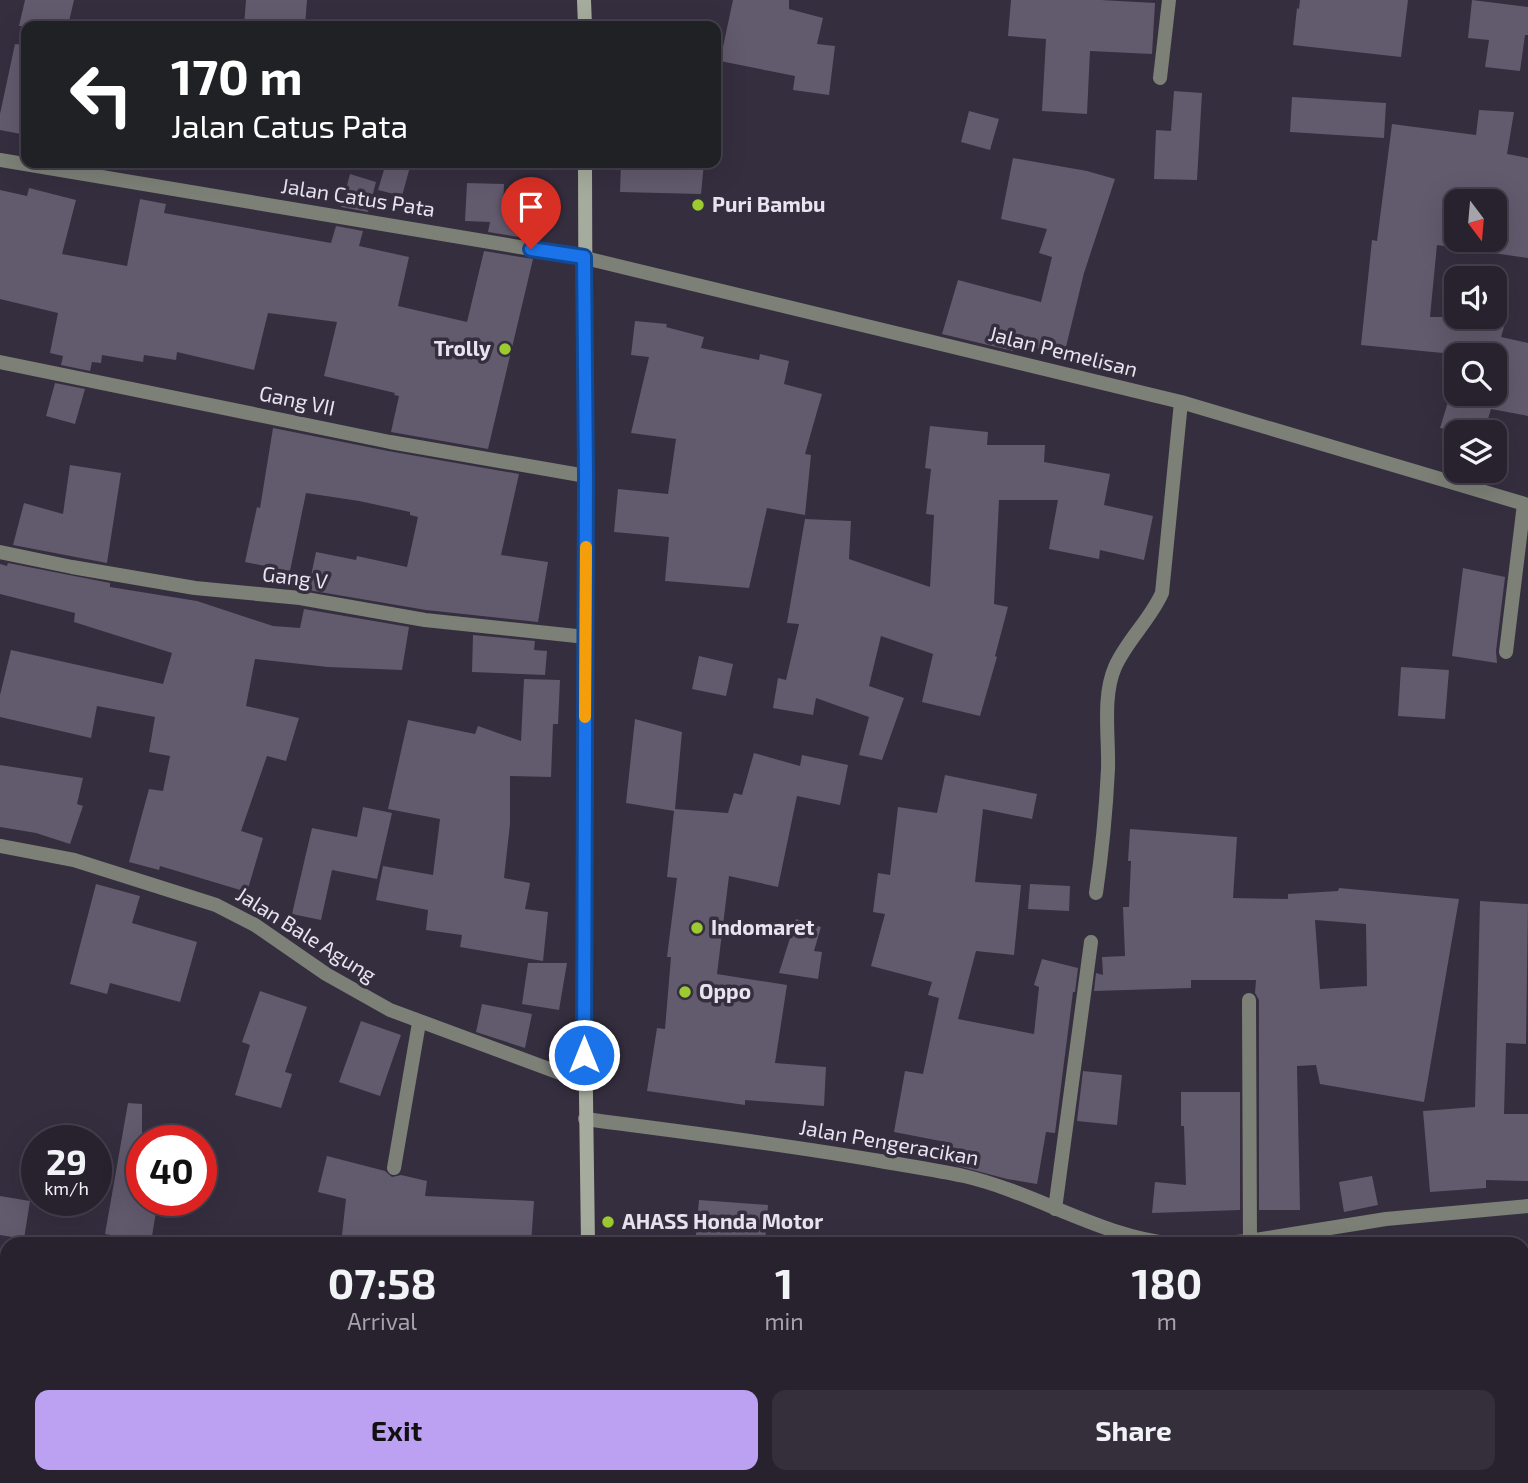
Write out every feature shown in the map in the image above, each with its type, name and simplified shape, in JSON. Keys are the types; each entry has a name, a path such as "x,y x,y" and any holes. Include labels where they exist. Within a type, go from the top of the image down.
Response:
{"street":[{"path":"584,0 585,21"},
{"path":"1160,78 1169,0"},
{"name":"Jalan Catus Pata","path":"0,160 21,163"},
{"name":"Jalan Catus Pata","path":"48,168 584,257"},
{"path":"585,168 584,1082 588,1237"},
{"name":"Jalan Pemelisan","path":"584,257 1181,402 1526,504"},
{"name":"Gang VII","path":"0,362 390,442 586,476"},
{"path":"1096,893 1103,844 1108,767 1109,688 1115,666 1156,605 1161,593 1181,402"},
{"path":"1506,652 1526,504"},
{"name":"Gang V","path":"0,552 195,588 300,598 425,620 586,638"},
{"name":"Jalan Bale Agung","path":"0,846 74,860 226,909 256,925 326,974 390,1010 584,1082"},
{"path":"1055,1209 1091,942"},
{"path":"1249,1000 1250,1237"},
{"path":"394,1168 419,1023"},
{"name":"Jalan Pengeracikan","path":"585,1119 822,1150 962,1176 994,1184 1130,1237"},
{"path":"1284,1237 1386,1219 1528,1206"}],"building":[{"path":"25,0 74,0 69,21 21,21 19,26"},
{"path":"246,0 307,0 305,21 244,21"},
{"path":"733,0 789,0 789,9 823,18 817,44 835,46 829,95 793,90 795,76 721,61"},
{"path":"1011,0 1155,3 1152,54 1090,51 1087,114 1042,111 1046,39 1008,36"},
{"path":"1300,0 1408,0 1401,57 1293,45"},
{"path":"1472,0 1528,7 1528,35 1525,35 1520,71 1485,67 1489,40 1468,38"},
{"path":"15,44 21,45 21,134 0,130 0,114"},
{"path":"1174,91 1202,93 1197,180 1154,179 1156,130 1171,131"},
{"path":"1292,97 1386,103 1384,138 1290,132"},
{"path":"1479,110 1514,112 1507,154 1528,158 1528,258 1486,252 1507,252 1507,189 1444,189 1444,246 1437,245 1430,317 1444,317 1444,329 1503,329 1501,337 1528,343 1528,416 1491,409 1488,420 1444,420 1444,429 1440,428 1447,406 1507,406 1507,343 1444,343 1444,353 1361,345 1372,240 1377,241 1392,124 1476,135"},
{"path":"969,111 999,119 990,150 961,142"},
{"path":"1013,158 1087,171 1115,179 1084,273 1064,355 1015,343 1013,351 942,334 958,280 1041,302 1052,257 1039,253 1047,229 1001,219"},
{"path":"385,168 410,168 402,196 378,190"},
{"path":"621,168 704,168 701,194 620,192"},
{"path":"350,174 376,182 368,212 341,207"},
{"path":"467,183 504,184 503,208 542,215 537,240 488,232 490,222 465,221"},
{"path":"29,188 76,200 62,254 127,266 140,199 166,204 164,213 331,243 336,226 363,231 359,246 409,257 398,306 467,322 484,251 533,259 488,449 391,432 399,396 324,376 337,322 268,313 254,370 177,352 176,360 144,355 143,362 102,355 101,363 92,362 90,371 61,365 63,356 50,353 58,313 0,299 0,190 27,196"},
{"path":"635,321 667,324 666,327 704,337 701,348 759,360 760,354 789,361 784,384 822,394 805,454 811,455 805,515 767,508 749,588 665,581 669,537 614,532 618,489 668,494 676,439 631,433 649,357 631,355"},
{"path":"55,383 85,389 75,424 46,416"},
{"path":"930,426 988,432 987,445 1045,445 1044,462 1110,474 1104,505 1153,516 1144,560 1100,550 1099,559 1049,549 1058,500 999,500 994,604 1008,607 980,716 922,702 933,654 881,636 869,686 904,698 882,760 859,755 869,717 816,698 813,715 773,708 778,678 786,680 799,624 787,623 805,519 851,521 849,559 930,587 934,515 926,514 931,469 925,468"},
{"path":"273,428 519,474 501,555 548,562 538,622 426,610 308,590 316,552 356,560 357,556 407,567 418,517 410,515 410,512 359,501 306,493 290,571 245,562 257,507 260,508"},
{"path":"70,465 121,473 107,563 13,545 24,503 63,514"},
{"path":"8,563 110,583 110,587 197,601 273,626 300,628 304,609 409,627 402,670 328,667 255,659 246,706 299,718 286,761 267,756 241,831 263,838 247,892 160,866 159,870 129,862 149,789 163,791 170,756 149,752 155,717 97,706 91,738 0,717 0,695 11,650 163,684 172,653 74,622 75,613 0,594 0,564 7,566"},
{"path":"1463,568 1505,577 1496,651 1497,663 1452,656"},
{"path":"473,635 535,641 534,650 547,651 545,675 472,672"},
{"path":"699,656 733,664 726,696 692,689"},
{"path":"1401,667 1449,670 1445,719 1398,716"},
{"path":"524,679 560,680 558,724 553,724 551,777 510,776 510,824 504,878 530,883 525,909 548,912 543,961 460,947 462,935 426,930 428,910 376,900 383,866 433,875 440,819 388,809 408,720 475,734 478,726 521,741"},
{"path":"635,719 682,732 675,809 728,813 734,793 742,795 754,753 800,766 802,755 848,765 840,805 797,796 778,887 729,876 717,974 787,985 775,1063 826,1067 824,1106 745,1100 745,1105 647,1091 657,1028 665,1029 671,957 667,957 677,878 667,877 674,811 626,803"},
{"path":"0,765 83,778 77,804 83,806 70,844 36,833 0,827"},
{"path":"945,775 1037,794 1032,819 983,809 975,882 1021,885 1014,955 976,951 958,1019 1034,1034 1039,987 1034,985 1042,959 1078,968 1055,1133 1046,1132 1037,1184 947,1163 951,1143 894,1132 905,1071 923,1074 939,998 928,995 932,982 871,966 885,914 873,912 878,873 890,875 898,807 937,813"},
{"path":"363,807 392,813 377,879 332,870 321,920 292,914 312,828 357,837"},
{"path":"1130,829 1237,837 1233,898 1288,899 1288,894 1338,891 1339,888 1459,899 1424,1102 1320,1084 1316,1065 1297,1066 1300,1210 1259,1210 1259,1000 1255,993 1256,980 1191,980 1191,988 1094,991 1096,973 1103,975 1102,957 1125,956 1123,907 1129,907 1131,861 1128,861","holes":["1315,920 1366,924 1367,986 1320,989"]},
{"path":"96,884 140,896 132,923 197,942 180,1002 110,983 107,994 70,984"},
{"path":"1030,884 1070,886 1069,911 1028,909"},
{"path":"1480,901 1528,904 1526,1044 1506,1043 1504,1114 1528,1114 1528,1181 1486,1180 1486,1188 1430,1192 1423,1111 1475,1107"},
{"path":"796,919 821,927 814,951 822,952 818,979 779,973"},
{"path":"528,963 567,963 559,1010 522,1004"},
{"path":"260,991 307,1007 285,1072 292,1074 281,1108 235,1095 250,1045 242,1042"},
{"path":"482,1004 532,1014 525,1048 476,1032"},
{"path":"361,1021 401,1035 380,1096 339,1082"},
{"path":"1083,1071 1122,1075 1117,1125 1077,1121"},
{"path":"1181,1092 1240,1092 1240,1210 1152,1213 1155,1182 1186,1185"},
{"path":"128,1103 142,1104 142,1125 126,1125 126,1216 155,1216 152,1237 105,1234 108,1216 112,1216 112,1194"},
{"path":"327,1156 385,1171 392,1177 401,1175 427,1181 425,1196 534,1201 531,1237 342,1237 346,1199 318,1192"},
{"path":"1372,1176 1378,1205 1344,1212 1339,1182"},
{"path":"0,1196 21,1200 21,1216 28,1216 24,1237 0,1235"},
{"path":"699,1200 768,1205 766,1237 696,1237"}],"slow traffic":[{"path":"585,717 586,547"}],"place":[{"name":"Puri Bambu","path":"698,205"},
{"name":"Trolly","path":"505,349"},
{"name":"Indomaret","path":"697,928"},
{"name":"Oppo","path":"685,992"},
{"name":"AHASS Honda Motor","path":"608,1222"}],"route":[{"path":"531,249 584,257 584,1055"}]}
